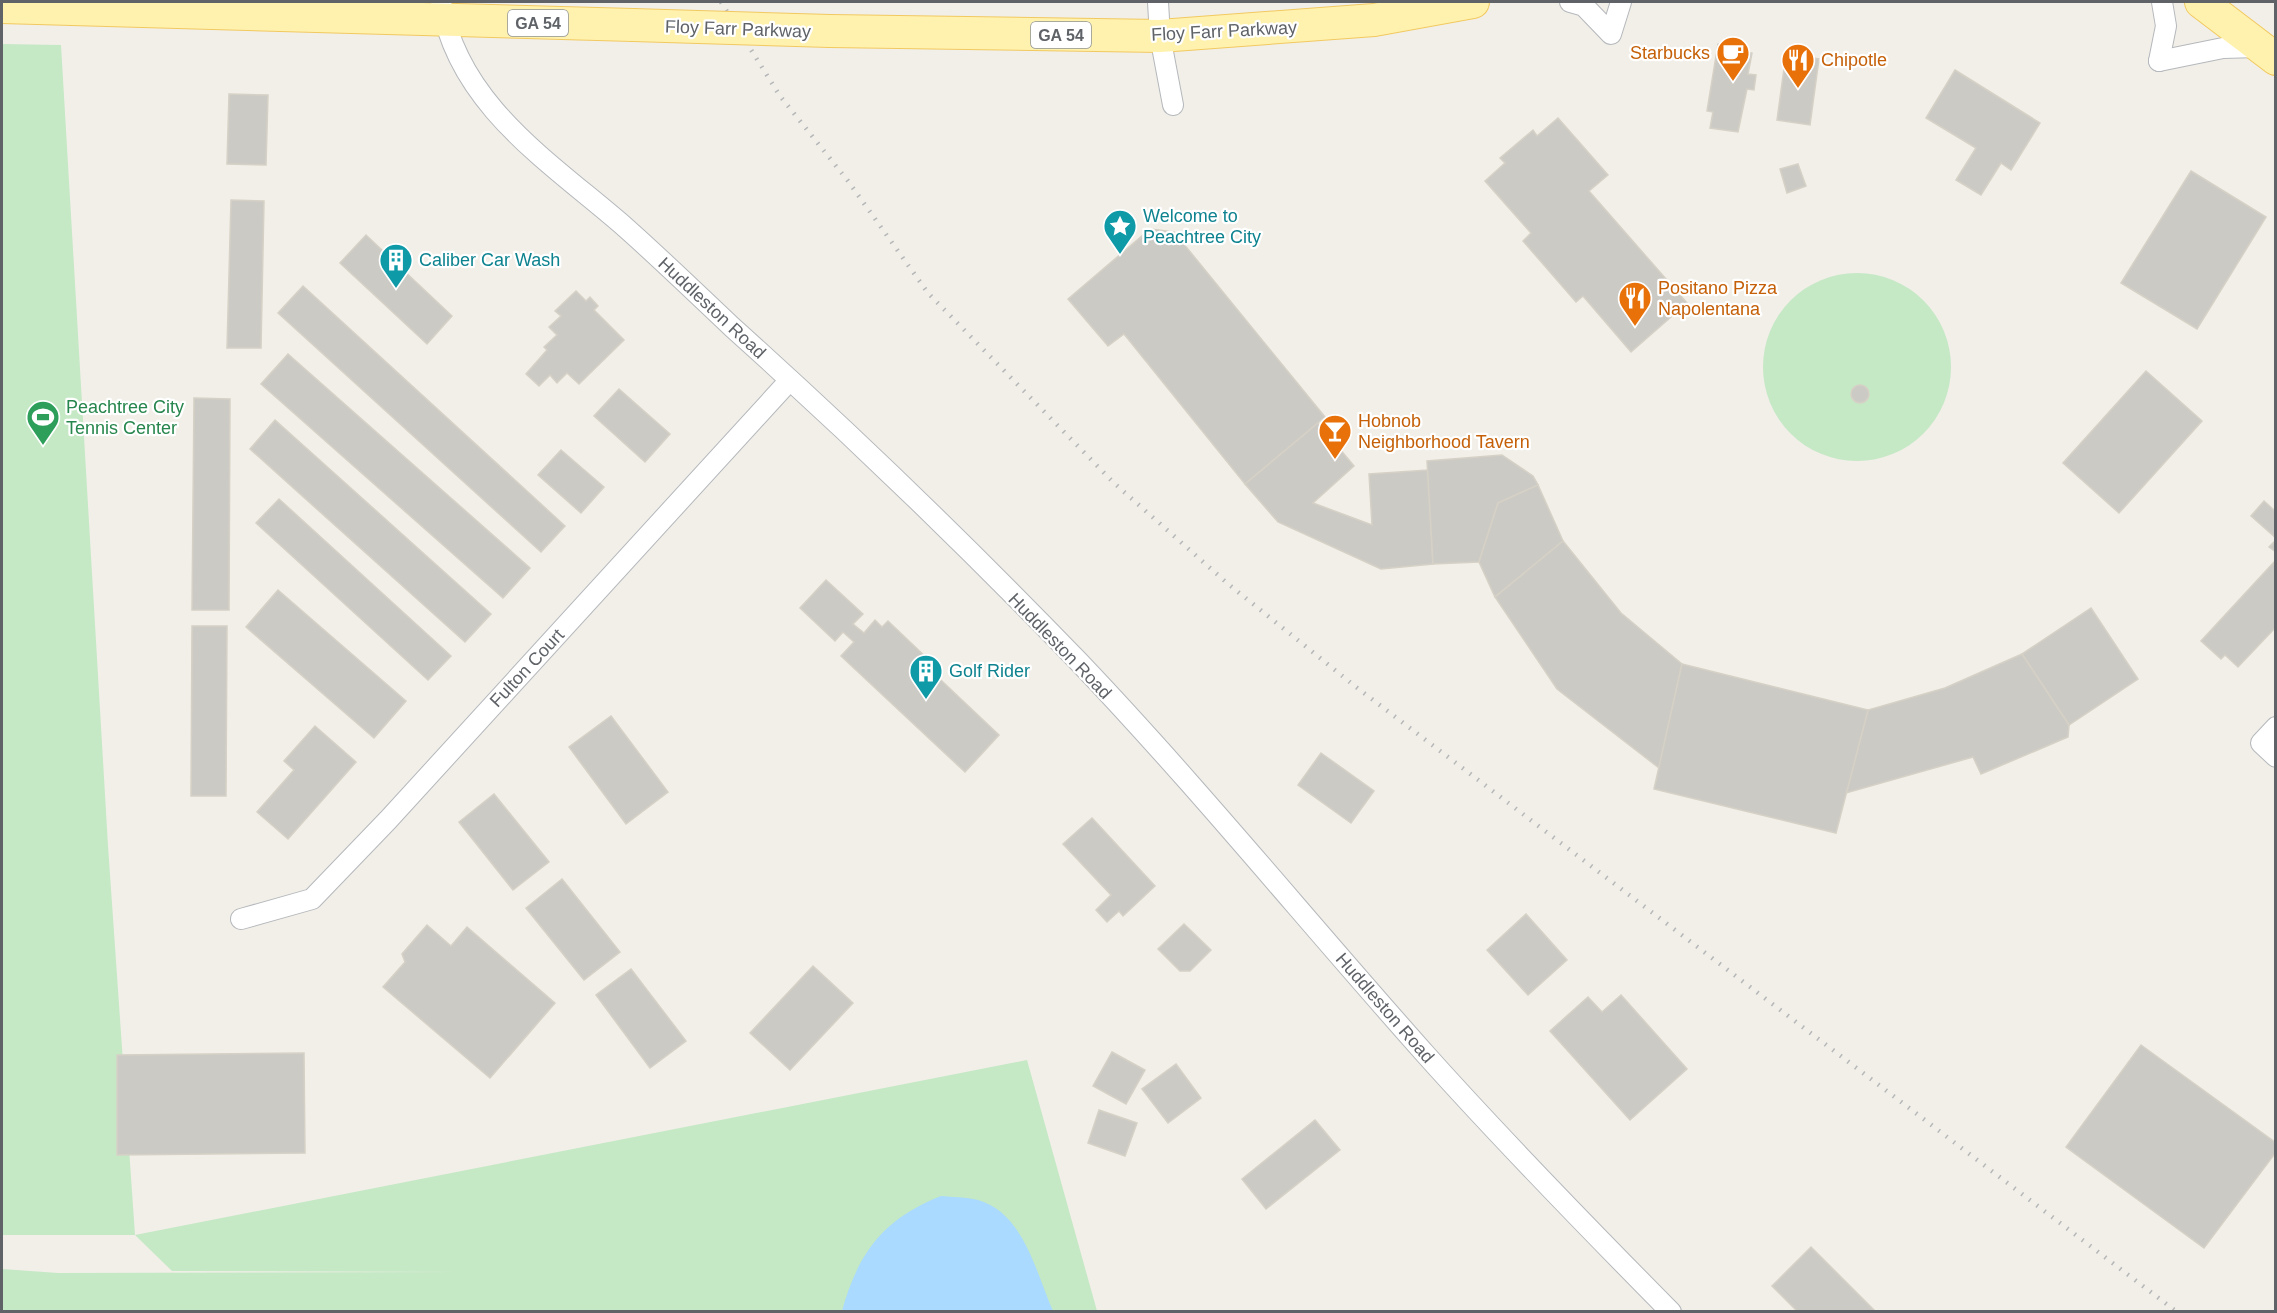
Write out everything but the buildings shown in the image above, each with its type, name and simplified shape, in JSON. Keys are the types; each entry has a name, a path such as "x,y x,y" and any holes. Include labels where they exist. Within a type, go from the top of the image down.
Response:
{"main road":[{"name":"Floy Farr Parkway","path":"2,7 443,11 633,26 1160,36 1374,20 1473,2"},
{"path":"2201,2 2267,53"}],"street":[{"path":"1158,2 1160,36 1173,105"},
{"path":"1570,2 1584,6 1611,34 1621,2"},
{"path":"2162,2 2166,26 2159,61 2223,48 2267,53"},
{"name":"Huddleston Road","path":"443,11 475,86 504,121 555,170 624,226 790,380 942,524 1078,662 1428,1057 1548,1186 1671,1311"},
{"name":"Fulton Court","path":"241,919 312,899 396,812 790,380"},
{"path":"2276,727 2261,743 2276,756"}],"green space":[{"name":"Peachtree City Tennis Center","path":"2,44 61,45 108,846 135,1235 2,1235"},
{"path":"1848,273 1866,273 1901,284 1917,294 1930,307 1944,331 1951,367 1944,403 1930,427 1917,440 1884,457 1866,461 1848,461 1813,450 1797,440 1784,427 1767,394 1763,376 1763,358 1774,323 1784,307 1797,294 1830,277"},
{"path":"1027,1060 1097,1311 2,1311 2,1269 58,1273 464,1272 172,1271 135,1235"}],"water":[{"path":"941,1196 978,1200 994,1207 1007,1217 1026,1246 1053,1311 842,1311 856,1272 876,1240 903,1216"}],"railway":[{"path":"721,2 780,96 848,181 928,293 1114,483 1227,583 1356,687 2177,1312"}],"place":[{"name":"Starbucks","path":"1733,82"},
{"name":"Chipotle","path":"1798,89"},
{"name":"Welcome to Peachtree City","path":"1120,255"},
{"name":"Caliber Car Wash","path":"396,289"},
{"name":"Positano Pizza Napolentana","path":"1635,327"},
{"name":"Peachtree City Tennis Center","path":"43,446"},
{"name":"Hobnob Neighborhood Tavern","path":"1335,460"},
{"name":"Golf Rider","path":"926,700"}]}
